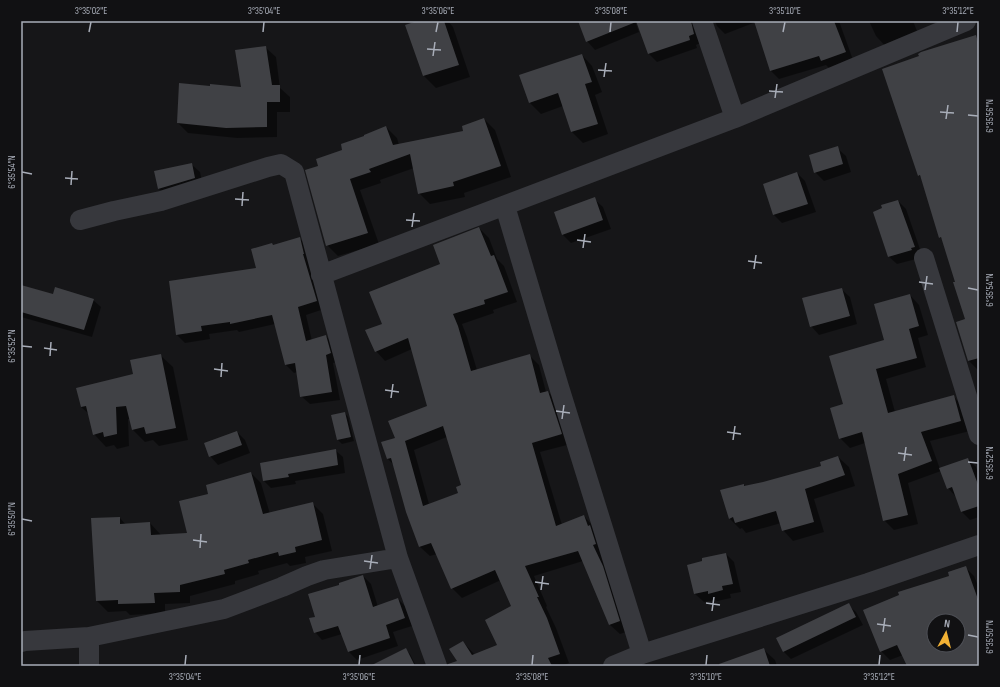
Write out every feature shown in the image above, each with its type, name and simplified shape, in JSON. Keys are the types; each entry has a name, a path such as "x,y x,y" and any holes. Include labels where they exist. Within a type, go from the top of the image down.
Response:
{"street":[{"path":"702,21 735,118"},
{"path":"321,275 735,118 966,21"},
{"path":"80,220 161,201 281,164 294,172 398,558 437,666"},
{"path":"505,206 559,387 642,654"},
{"path":"924,258 979,435"},
{"path":"613,666 642,654 868,583 979,545"},
{"path":"21,642 89,637 224,609 324,570 398,558"},
{"path":"89,637 89,666"}],"building":[{"path":"417,21 444,21 459,65 423,76 405,25"},
{"path":"578,21 636,21 636,22 586,42"},
{"path":"636,21 691,21 694,34 689,36 690,40 648,54"},
{"path":"754,21 834,21 846,52 821,61 819,56 770,71"},
{"path":"976,35 979,45 979,358 968,361 956,322 965,319 953,282 955,282 941,237 939,238 920,175 918,176 882,69 919,56 918,54 921,52"},
{"path":"266,46 272,85 280,85 280,102 267,102 267,127 226,128 177,123 179,83 241,87 235,50"},
{"path":"582,54 592,82 585,84 598,124 571,132 558,93 529,103 519,75"},
{"path":"484,118 501,166 453,182 454,186 418,194 410,154 369,169 371,172 350,179 368,233 326,246 305,170 318,166 316,159 342,150 341,144 386,126 393,145 463,131 462,126"},
{"path":"838,146 843,164 814,173 809,155"},
{"path":"192,163 195,178 158,189 154,171"},
{"path":"797,172 808,204 773,215 763,184"},
{"path":"595,197 603,220 562,235 554,212"},
{"path":"898,200 915,247 911,248 912,250 888,257 873,212 882,208 881,205"},
{"path":"479,227 491,256 494,255 508,292 484,300 485,304 453,314 471,371 530,354 540,393 548,391 562,434 532,443 556,526 584,515 588,526 590,525 596,544 593,545 603,566 620,621 609,625 578,551 525,566 539,597 537,597 547,618 560,654 548,658 552,666 448,666 448,664 457,661 449,649 463,641 472,655 497,645 485,620 511,606 495,570 451,589 431,543 419,547 406,512 391,458 387,459 381,442 395,438 388,421 427,406 408,338 375,352 365,330 382,324 369,292 440,264 433,245","holes":["443,426 461,485 456,487 458,493 423,506 405,441"]},
{"path":"300,237 303,254 317,301 298,307 306,341 326,335 331,353 326,355 332,392 300,397 295,363 285,365 272,315 230,324 230,322 201,326 202,331 176,335 169,281 256,268 251,249 272,243 273,245"},
{"path":"21,285 53,294 55,287 94,299 84,330 21,312"},
{"path":"842,288 850,316 810,327 802,298"},
{"path":"910,294 919,326 909,329 917,358 876,369 888,413 954,395 961,421 921,432 932,461 898,474 908,515 883,521 862,432 839,439 830,408 843,404 829,356 884,340 874,304"},
{"path":"161,354 176,428 146,434 144,427 132,430 126,406 116,407 117,434 104,437 103,432 93,435 86,406 81,407 76,388 133,374 130,360"},
{"path":"345,412 351,437 337,440 331,415"},
{"path":"237,431 242,445 209,457 204,443"},
{"path":"336,449 338,465 288,474 289,477 263,481 260,463"},
{"path":"838,456 845,475 805,489 814,522 782,531 776,511 735,523 733,517 729,519 720,490 744,484 744,486 763,482 821,466 820,462"},
{"path":"968,458 979,487 979,506 961,512 952,487 947,489 939,468"},
{"path":"251,472 263,514 313,502 322,540 295,547 296,552 279,556 278,552 248,560 249,563 224,570 225,574 180,585 180,592 154,593 155,603 118,604 118,600 96,601 91,518 120,517 120,524 150,522 151,535 187,533 179,501 208,494 206,485"},
{"path":"726,553 733,584 722,586 723,590 708,594 708,591 694,594 687,565 702,561 702,558"},
{"path":"966,566 979,602 979,666 907,666 897,645 880,652 863,610 899,595 898,592 949,576 948,572"},
{"path":"363,575 373,607 398,598 405,618 386,625 390,638 348,652 338,626 314,633 309,618 315,617 308,594 339,585 339,583"},
{"path":"849,603 856,617 783,652 776,638"},
{"path":"406,648 415,666 370,666"},
{"path":"764,648 770,666 720,666 719,664"}]}
